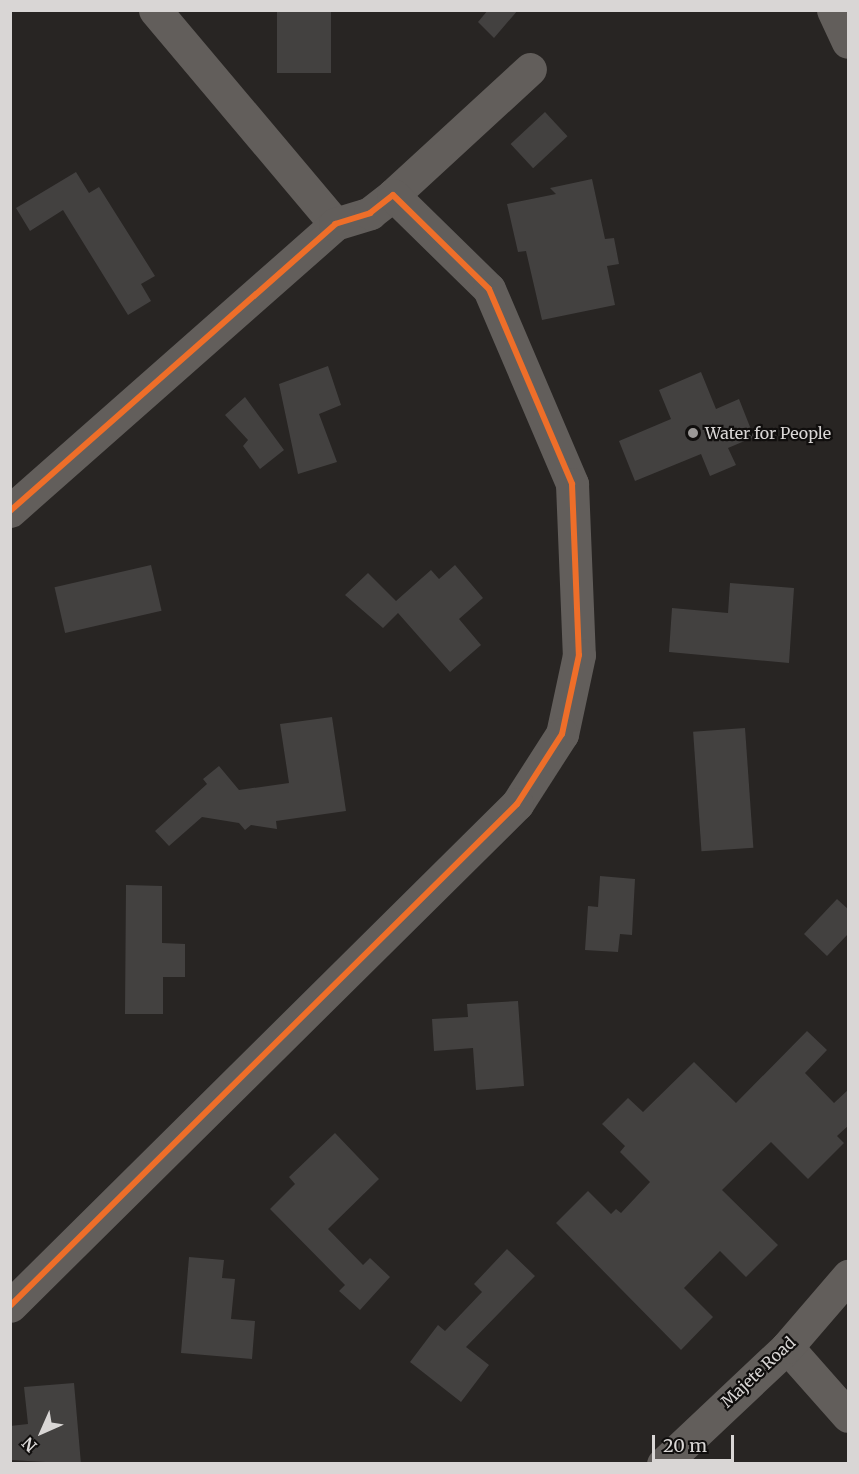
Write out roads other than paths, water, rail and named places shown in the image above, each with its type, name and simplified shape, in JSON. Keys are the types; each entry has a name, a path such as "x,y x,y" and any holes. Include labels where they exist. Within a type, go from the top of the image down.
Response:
{"street":[{"path":"155,10 335,224"},
{"path":"832,10 849,42"},
{"path":"10,511 335,224 370,213 393,195 530,69"},
{"path":"10,1306 501,820 562,734 579,655 572,484 489,289 393,195"},
{"name":"Majete Road","path":"663,1464 787,1347 849,1276"},
{"path":"787,1347 849,1416"}],"place":[{"name":"Water for People","path":"693,433"}]}
